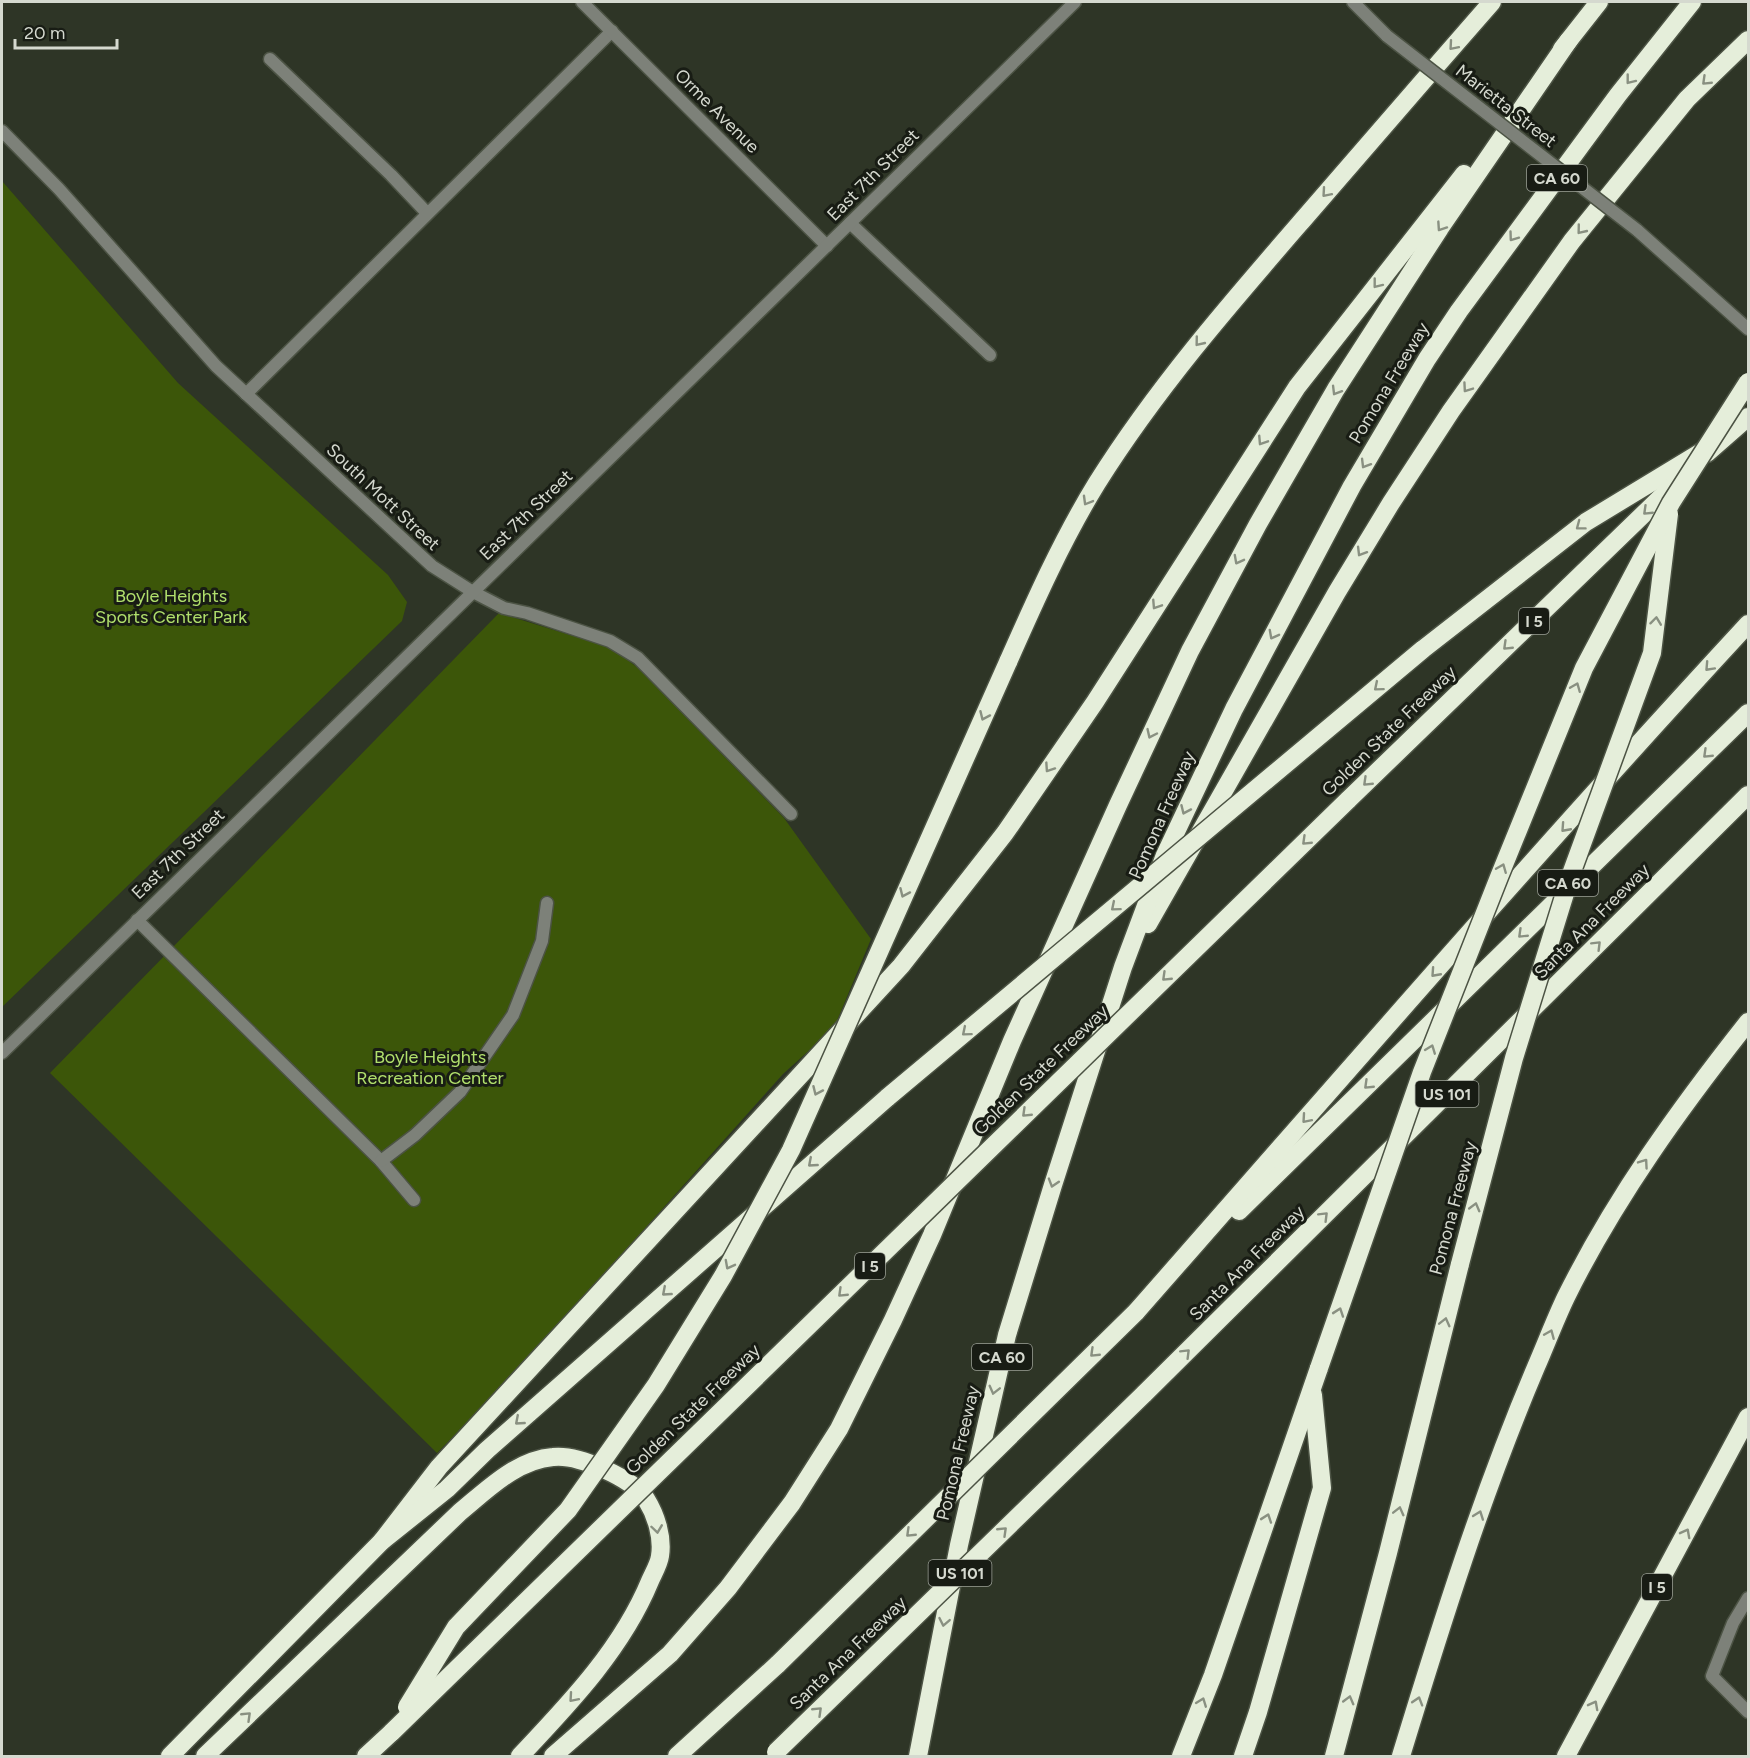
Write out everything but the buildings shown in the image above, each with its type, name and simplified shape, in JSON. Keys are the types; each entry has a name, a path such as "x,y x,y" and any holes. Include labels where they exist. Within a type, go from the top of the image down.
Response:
{"highway":[{"path":"392,1732 456,1627 568,1510 656,1385 723,1276 791,1150 1042,585 1097,484 1134,428 1198,343 1492,2"},
{"path":"382,1541 439,1467 909,956 1005,833 1095,702 1297,387 1599,2"},
{"name":"Pomona Freeway","path":"918,1756 959,1545 1007,1335 1123,968 1165,855 1234,709 1357,476 1427,359 1459,311 1618,95 1692,2"},
{"path":"553,1756 670,1654 728,1588 792,1503 839,1429 913,1277 1012,1041 1190,651 1258,524 1336,389 1440,228 1569,40"},
{"path":"1123,968 1337,592 1390,502 1445,420 1572,241 1686,99 1749,40"},
{"name":"Pomona Freeway","path":"1335,1756 1514,1058 1571,874 1652,653 1671,502 1749,382"},
{"name":"Golden State Freeway","path":"366,1756 1348,800 1719,441 1749,417"},
{"path":"170,1756 382,1541 447,1489 486,1450 888,1097 1422,650 1586,522 1719,441"},
{"path":"1181,1756 1213,1675 1422,1072 1584,668 1671,502"},
{"path":"1136,1312 1394,1019 1749,624"},
{"path":"677,1756 778,1664 1749,713"},
{"name":"Santa Ana Freeway","path":"773,1754 1144,1394 1749,795"},
{"path":"1401,1756 1454,1585 1501,1452 1566,1297 1631,1182 1701,1082 1749,1022"},
{"path":"1243,1756 1258,1712 1322,1488 1312,1389"},
{"name":"I 5","path":"1566,1756 1749,1417"},
{"path":"205,1756 460,1512 500,1478 525,1465 553,1456 573,1458 618,1476 645,1497 658,1522 660,1556 645,1594 596,1671 520,1756"}],"street":[{"name":"Orme Avenue","path":"582,2 827,246"},
{"name":"East 7th Street","path":"2,1053 1075,2"},
{"name":"Marietta Street","path":"1353,2 1387,36 1637,230 1749,329"},
{"path":"246,394 612,31"},
{"path":"270,59 391,175 427,213"},
{"name":"South Mott Street","path":"2,131 59,189 216,366 432,566 504,608 610,641 638,658 791,814"},
{"path":"850,224 990,355"},
{"path":"381,1161 416,1135 460,1092 513,1015 542,941 547,903"},
{"path":"137,920 381,1161 414,1200"},
{"path":"1749,1598 1733,1623 1712,1676 1749,1712"}],"green space":[{"name":"Boyle Heights Sports Center Park","path":"2,181 178,383 388,575 407,602 402,621 2,1007"},
{"name":"Boyle Heights Recreation Center","path":"499,613 612,648 638,668 784,818 871,939 834,1028 783,1074 512,1377 437,1453 50,1073"}]}
